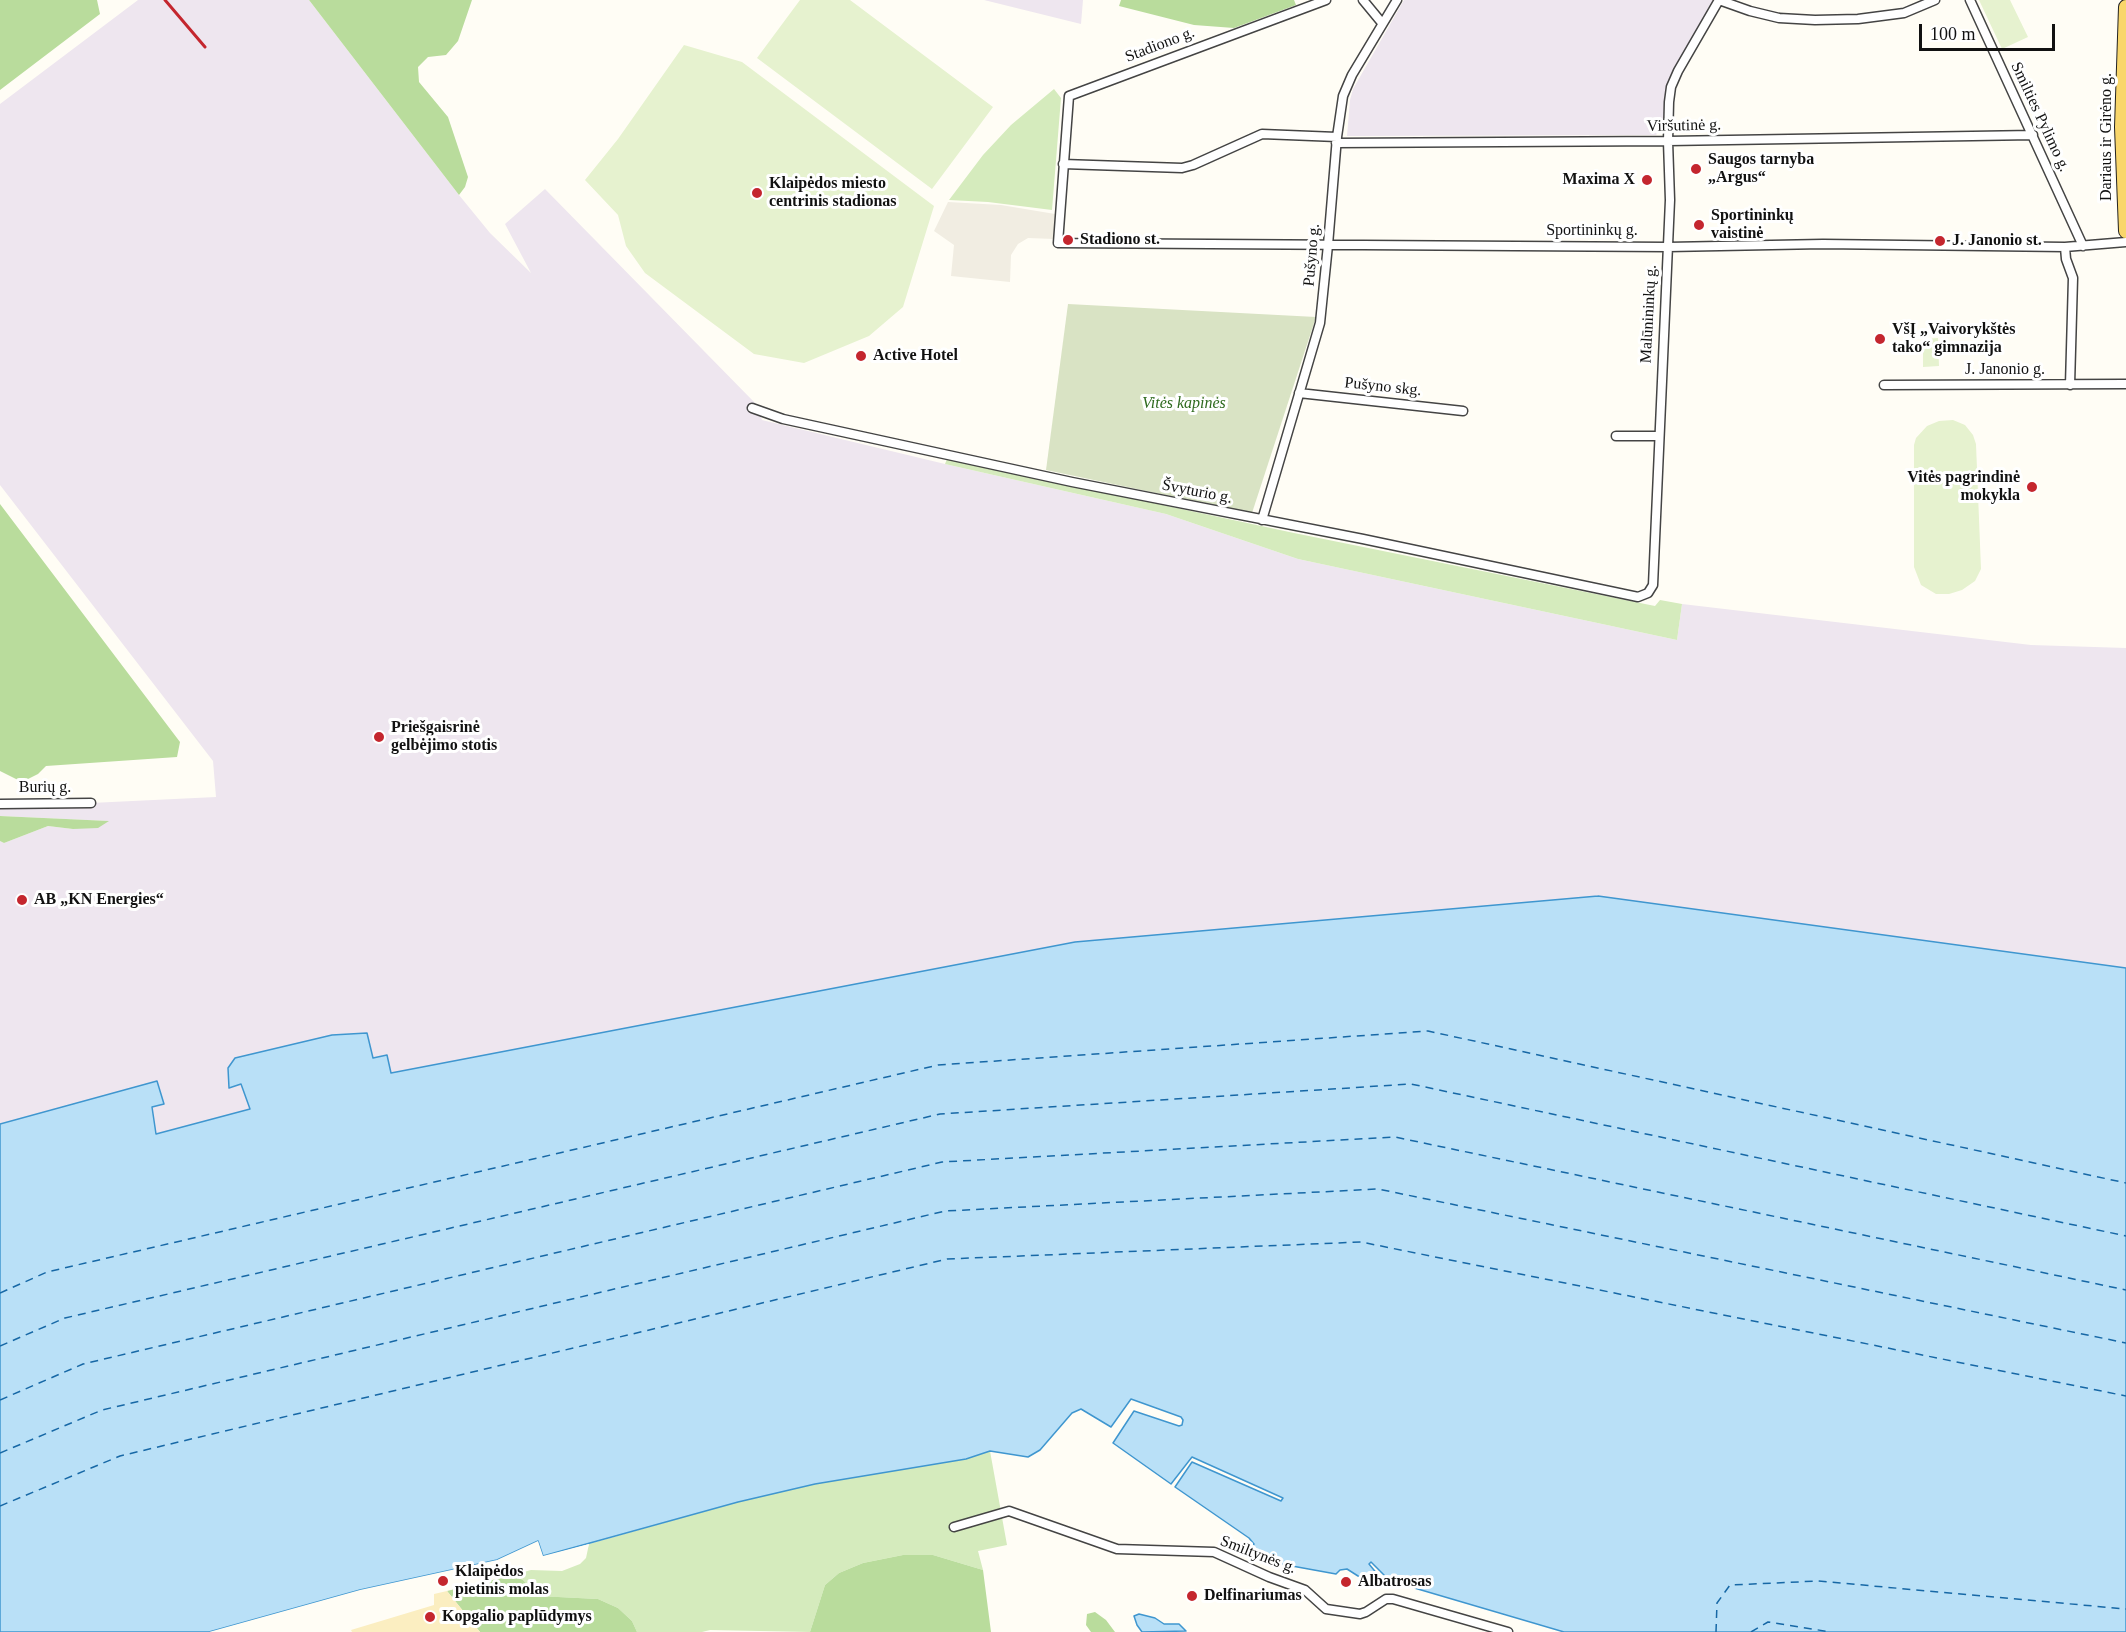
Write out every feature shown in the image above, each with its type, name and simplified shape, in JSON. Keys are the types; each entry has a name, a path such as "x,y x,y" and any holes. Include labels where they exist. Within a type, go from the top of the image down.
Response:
{"main road":[{"name":"Dariaus ir Girėno g.","path":"2126,7 2121,127 2126,231"}],"street":[{"name":"Stadiono g.","path":"1058,243 1069,96 1326,0"},
{"path":"1363,0 1382,24"},
{"name":"Pušyno g.","path":"1262,520 1320,323 1336,140 1347,84 1397,0"},
{"path":"1719,0 1779,18 1815,20 1858,19 1904,13 1935,0"},
{"name":"Malūnininkų g.","path":"1638,597 1648,593 1653,585 1670,200 1668,141 1671,87 1719,0"},
{"name":"Smilties Pylimo g.","path":"1970,0 2083,246"},
{"path":"1063,164 1182,168 1262,134 1336,140"},
{"name":"Viršutinė g.","path":"1336,140 1668,141 2033,135"},
{"name":"Sportininkų g.","path":"1058,243 1668,247 1823,244 2065,247 2126,242"},
{"path":"2065,247 2066,259 2073,278 2070,385"},
{"name":"J. Janonio g.","path":"1884,385 2126,384"},
{"name":"Pušyno skg.","path":"1299,393 1463,411"},
{"name":"Švyturio g.","path":"752,408 783,419 870,439 1638,597"},
{"path":"1616,436 1658,436"},
{"name":"Burių g.","path":"0,804 91,803"},
{"name":"Smiltynės g.","path":"954,1527 1009,1510 1117,1549 1214,1552 1269,1577 1305,1590 1326,1609 1360,1614 1386,1599 1393,1599 1508,1632"}],"shaded area":[{"path":"138,0 309,0 459,195 490,233 531,273 505,224 545,189 756,404 762,420 1166,514 1298,559 1677,640 1682,604 2031,645 2126,648 2126,968 1598,896 1075,942 391,1073 373,1058 367,1033 332,1035 235,1058 230,1088 241,1084 251,1109 156,1134 152,1107 163,1103 157,1081 0,1124 0,841 4,843 48,826 73,829 108,821 0,816 0,804 91,803 216,797 213,761 0,485 0,104"},
{"path":"984,0 1083,0 1081,24"},
{"path":"1404,0 1715,0 1667,89 1662,128 1656,135 1347,136 1353,89"},
{"path":"948,202 1001,205 1055,214 1054,239 1028,238 1018,244 1011,255 1010,282 951,276 954,245 934,231"}],"green space":[{"path":"0,0 97,0 100,14 0,90"},
{"path":"309,0 472,0 458,41 446,55 428,57 418,67 419,82 448,117 468,177 459,195"},
{"path":"800,0 850,0 993,107 932,189 757,58"},
{"path":"1121,0 1294,0 1296,5 1234,28 1194,25 1119,6"},
{"path":"1979,0 2010,0 2028,37 2002,49"},
{"name":"Klaipėdos miesto centrinis stadionas","path":"684,45 742,62 934,206 903,307 869,336 804,363 754,354 645,273 626,246 618,215 585,180 618,139"},
{"path":"1054,89 1061,98 1052,210 949,200 983,155 1011,125"},
{"name":"Vitės kapinės","path":"1068,304 1316,317 1252,513 1046,470"},
{"path":"1938,338 1939,366 1923,367 1923,339"},
{"path":"1953,420 1965,425 1973,435 1976,444 1981,569 1975,581 1962,590 1949,594 1936,594 1921,585 1914,567 1914,445 1916,438 1927,426 1939,421"},
{"path":"947,459 1294,533 1655,606 1660,600 1682,604 1677,640 1298,559 1166,514 945,464"},
{"path":"0,504 180,742 177,757 46,766 38,774 22,782 0,771"},
{"path":"0,816 109,821 98,828 73,829 48,826 4,843 0,841"},
{"path":"990,1451 1007,1545 978,1551 983,1570 933,1555 903,1555 863,1563 839,1573 825,1585 810,1632 710,1630 637,1632 632,1621 618,1608 598,1599 537,1596 523,1580 513,1575 531,1570 562,1571 580,1564 586,1558 589,1544 738,1502 815,1484 965,1459"},
{"path":"903,1555 933,1555 983,1570 991,1632 810,1632 825,1585 839,1573 863,1563"},
{"path":"513,1575 523,1580 538,1596 598,1599 618,1608 632,1621 637,1632 480,1632 447,1591"},
{"path":"1095,1612 1106,1620 1115,1632 1091,1632 1086,1625 1087,1614"}],"sand":[{"name":"Kopgalio paplūdymys","path":"447,1591 480,1632 352,1632 351,1630 434,1605 434,1594"}],"water":[{"path":"1598,896 2126,968 2126,1632 1564,1632 1411,1587 1386,1577 1371,1562 1369,1564 1378,1575 1377,1577 1358,1576 1347,1569 1340,1570 1336,1574 1259,1560 1254,1555 1252,1549 1254,1544 1249,1538 1175,1487 1192,1462 1281,1501 1283,1498 1192,1457 1171,1484 1113,1443 1134,1411 1179,1426 1182,1425 1183,1420 1181,1417 1131,1399 1111,1427 1081,1409 1072,1413 1040,1450 1028,1457 990,1451 966,1459 815,1484 738,1502 543,1556 538,1541 497,1560 360,1590 209,1632 0,1632 0,1124 157,1081 164,1104 152,1107 156,1134 250,1109 241,1084 229,1088 228,1068 235,1058 332,1035 367,1033 373,1058 387,1055 391,1073 1075,942"},
{"path":"1139,1614 1155,1618 1164,1624 1179,1624 1186,1631 1142,1632 1134,1616"}],"pier":[{"path":"538,1541 543,1556 589,1544 588,1547 543,1559 540,1558 536,1545 498,1563 361,1593 220,1632 209,1632 360,1590 497,1560"}],"ferry route":[{"path":"0,1293 47,1272 938,1065 1428,1031 2126,1183"},
{"path":"0,1346 65,1318 940,1114 1411,1084 2126,1236"},
{"path":"0,1400 83,1364 942,1162 1395,1137 2126,1290"},
{"path":"0,1453 102,1410 945,1211 1378,1189 2126,1343"},
{"path":"0,1506 120,1456 947,1259 1361,1242 2126,1396"},
{"path":"1716,1632 1717,1603 1730,1585 1818,1581 2126,1609"},
{"path":"1751,1632 1768,1622 1831,1632"}],"railway":[{"path":"165,0 205,47"}],"place":[{"name":"Saugos tarnyba „Argus“","path":"1696,169"},
{"name":"Maxima X","path":"1647,180"},
{"name":"Klaipėdos miesto centrinis stadionas","path":"757,193"},
{"name":"Sportininkų vaistinė","path":"1699,225"},
{"name":"Stadiono st.","path":"1068,240"},
{"name":"J. Janonio st.","path":"1940,241"},
{"name":"VšĮ „Vaivorykštės tako“ gimnazija","path":"1880,339"},
{"name":"Active Hotel","path":"861,356"},
{"name":"Vitės pagrindinė mokykla","path":"2032,487"},
{"name":"Priešgaisrinė gelbėjimo stotis","path":"379,737"},
{"name":"AB „KN Energies“","path":"22,900"},
{"name":"Klaipėdos pietinis molas","path":"443,1581"},
{"name":"Albatrosas","path":"1346,1582"},
{"name":"Delfinariumas","path":"1192,1596"},
{"name":"Kopgalio paplūdymys","path":"430,1617"}]}
